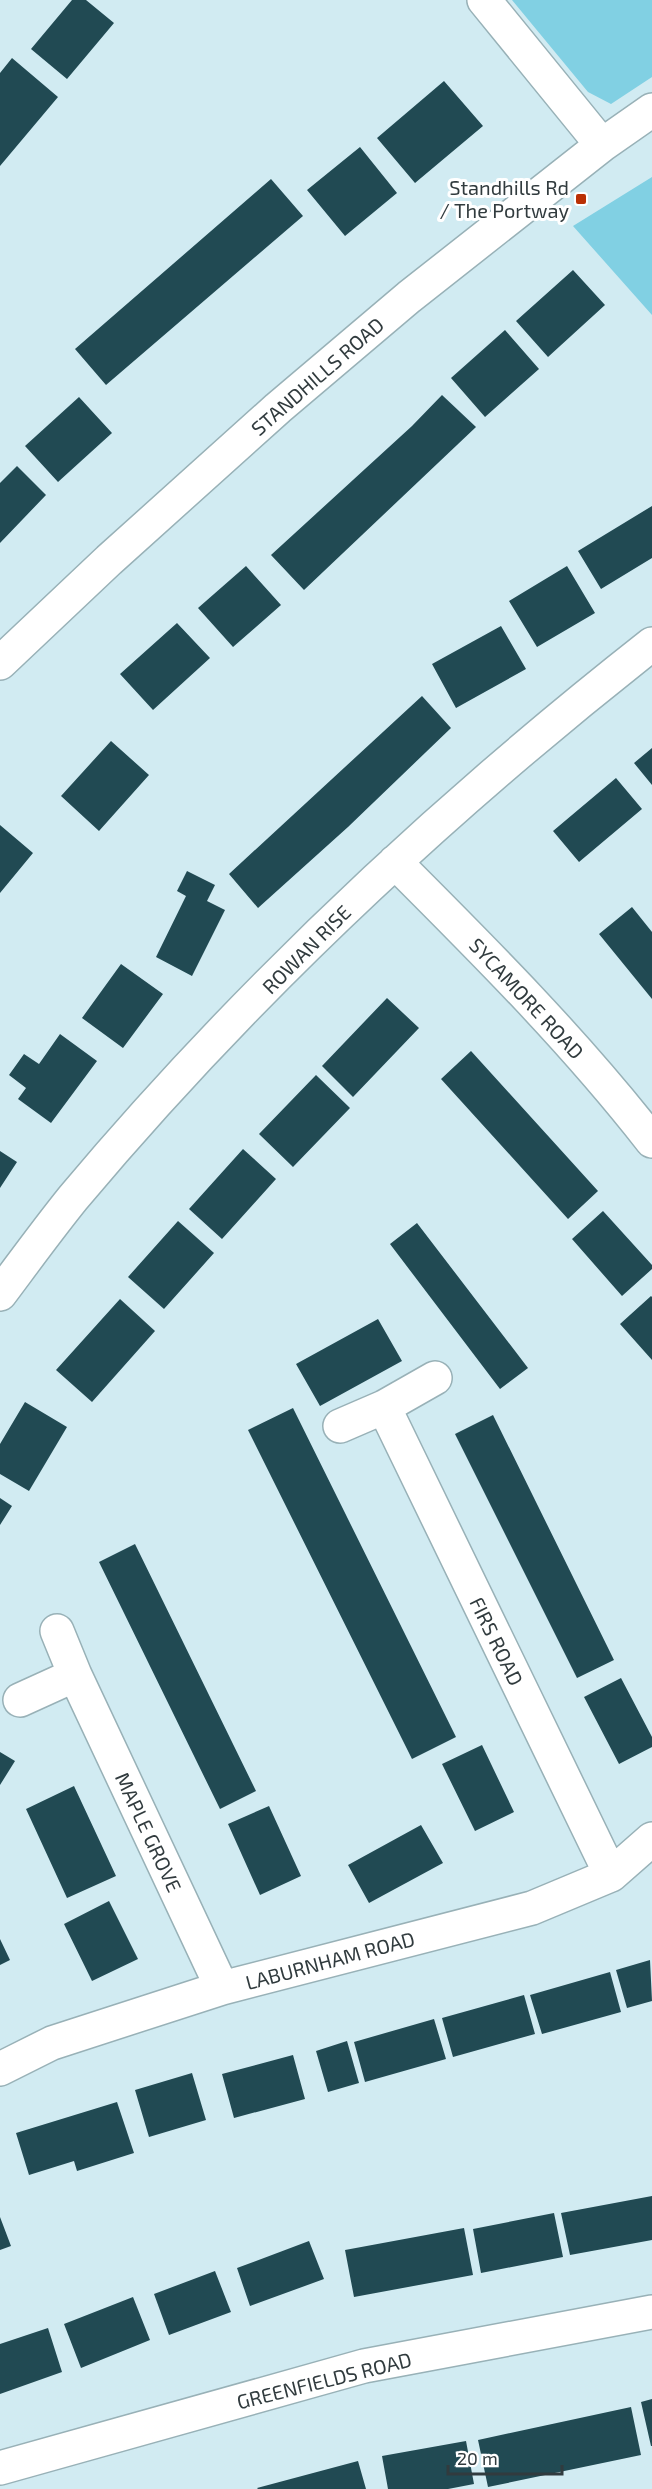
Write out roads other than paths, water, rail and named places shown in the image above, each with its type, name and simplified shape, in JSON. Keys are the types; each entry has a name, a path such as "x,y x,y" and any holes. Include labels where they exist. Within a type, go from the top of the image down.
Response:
{"street":[{"path":"484,0 602,145"},
{"name":"STANDHILLS ROAD","path":"0,663 109,560 278,408 409,297 602,145 652,110"},
{"name":"ROWAN RISE","path":"0,1294 72,1199 196,1059 322,932 395,862 597,687 652,644"},
{"name":"SYCAMORE ROAD","path":"395,862 525,992 617,1096 652,1141"},
{"path":"340,1426 384,1407 435,1378"},
{"name":"FIRS ROAD","path":"384,1407 611,1875"},
{"name":"MAPLE GROVE","path":"57,1631 75,1676 222,1988"},
{"path":"20,1700 75,1676"},
{"name":"LABURNHAM ROAD","path":"0,2069 52,2043 222,1988 532,1908 611,1875 652,1839"},
{"name":"GREENFIELDS ROAD","path":"0,2468 364,2366 652,2312"}],"place":[{"name":"Standhills Rd / The Portway","path":"581,199"}]}
